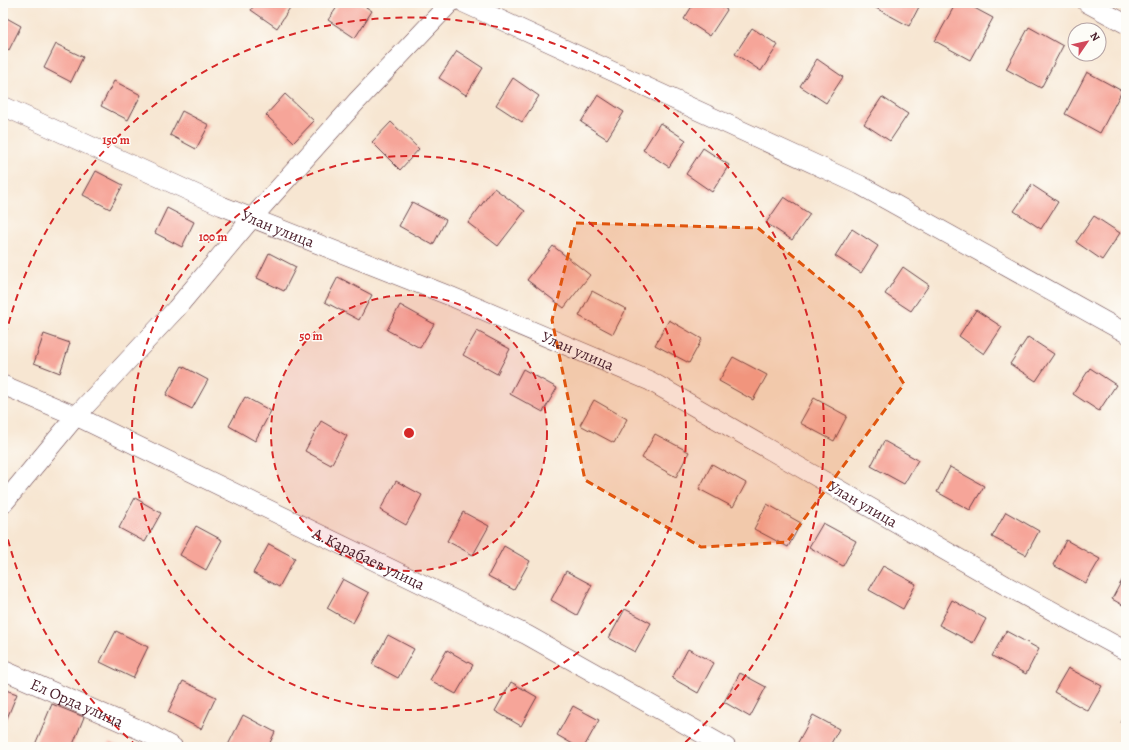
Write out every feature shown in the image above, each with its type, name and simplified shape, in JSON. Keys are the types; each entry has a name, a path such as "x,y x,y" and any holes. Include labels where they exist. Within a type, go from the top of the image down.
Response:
{"street":[{"path":"3,504 76,416 176,309 252,218 357,101 450,3"},
{"path":"464,3 860,185 1126,333"},
{"path":"1087,3 1126,24"},
{"name":"Улан улица","path":"3,106 222,206 450,296 650,381 1005,585 1126,651"},
{"name":"А.Карабаев улица","path":"3,386 76,416 526,635 726,747"},
{"name":"Ел Орда улица","path":"3,670 146,732 173,747"}],"highlighted area":[{"path":"576,223 758,228 860,312 904,384 787,542 701,547 585,480 552,320"}],"building":[{"path":"255,3 293,3 277,28 251,10"},
{"path":"340,3 360,3 372,11 355,38 328,20"},
{"path":"694,3 717,3 727,10 710,36 684,19"},
{"path":"876,3 921,3 909,26 874,7"},
{"path":"956,3 965,3 993,18 970,60 935,41"},
{"path":"3,16 21,26 9,50 3,47"},
{"path":"1029,27 1063,46 1041,88 1006,69"},
{"path":"752,28 778,45 761,71 735,54"},
{"path":"56,44 83,57 71,82 44,68"},
{"path":"457,51 483,68 466,95 439,78"},
{"path":"817,59 843,77 826,103 800,86"},
{"path":"1087,72 1122,91 1100,133 1065,114"},
{"path":"513,78 539,96 522,122 496,105"},
{"path":"114,81 141,95 128,120 101,106"},
{"path":"285,94 314,121 294,142 266,115"},
{"path":"598,95 624,112 607,139 581,122"},
{"path":"882,97 908,114 890,141 864,124"},
{"path":"182,111 209,125 196,149 170,135"},
{"path":"391,122 419,149 400,170 372,142"},
{"path":"660,123 686,140 669,167 643,150"},
{"path":"703,148 729,165 712,192 686,174"},
{"path":"96,171 123,185 110,209 83,195"},
{"path":"1032,185 1058,202 1041,229 1014,211"},
{"path":"494,188 525,211 498,246 468,223"},
{"path":"784,197 810,214 792,240 766,223"},
{"path":"412,202 446,220 433,245 399,226"},
{"path":"167,208 194,222 182,247 155,233"},
{"path":"1094,216 1120,233 1102,260 1076,242"},
{"path":"852,229 878,246 861,273 835,256"},
{"path":"553,246 590,275 564,308 527,280"},
{"path":"269,253 296,267 284,291 257,278"},
{"path":"903,267 929,285 911,311 885,294"},
{"path":"338,277 372,295 359,320 325,302"},
{"path":"592,291 626,309 613,334 579,316"},
{"path":"400,305 434,324 420,348 387,330"},
{"path":"976,310 1002,327 984,354 959,336"},
{"path":"669,320 702,339 689,363 655,345"},
{"path":"477,331 510,349 497,374 463,355"},
{"path":"44,334 70,343 60,373 34,363"},
{"path":"1028,337 1054,354 1036,381 1010,364"},
{"path":"733,357 767,375 753,400 719,381"},
{"path":"182,366 208,380 192,409 166,395"},
{"path":"1090,368 1116,385 1099,411 1073,394"},
{"path":"523,369 557,388 543,412 510,394"},
{"path":"245,397 271,411 255,441 229,426"},
{"path":"814,398 847,416 834,441 800,423"},
{"path":"594,400 627,419 614,443 580,425"},
{"path":"321,421 347,436 331,465 305,451"},
{"path":"655,434 689,452 676,477 642,458"},
{"path":"884,441 918,460 904,484 871,466"},
{"path":"712,464 746,483 733,507 699,489"},
{"path":"950,467 984,486 970,510 937,492"},
{"path":"396,481 422,495 406,525 380,510"},
{"path":"135,498 161,513 145,542 119,528"},
{"path":"767,504 801,523 788,547 754,529"},
{"path":"463,512 489,526 473,555 447,541"},
{"path":"1006,512 1039,531 1026,555 992,537"},
{"path":"823,523 856,541 843,566 809,547"},
{"path":"196,526 222,540 206,570 180,555"},
{"path":"1066,540 1100,559 1086,583 1053,565"},
{"path":"269,544 295,558 279,587 253,573"},
{"path":"504,546 530,561 514,590 488,576"},
{"path":"883,566 916,584 903,609 869,590"},
{"path":"566,571 592,585 577,615 551,600"},
{"path":"1126,573 1126,607 1112,599"},
{"path":"343,579 369,593 353,623 327,608"},
{"path":"952,600 986,619 973,643 939,625"},
{"path":"625,609 651,623 635,652 609,638"},
{"path":"116,631 148,647 133,678 100,662"},
{"path":"1006,631 1039,649 1026,674 992,656"},
{"path":"388,635 414,649 398,678 372,664"},
{"path":"688,649 714,663 698,693 672,678"},
{"path":"447,650 473,665 456,694 430,680"},
{"path":"1068,668 1102,686 1088,711 1054,692"},
{"path":"740,673 766,687 750,717 724,702"},
{"path":"183,681 216,697 201,729 168,712"},
{"path":"511,682 537,697 521,726 495,711"},
{"path":"3,689 17,694 3,728"},
{"path":"52,704 84,717 72,747 34,747"},
{"path":"573,706 599,720 584,747 578,747 557,735"},
{"path":"1126,713 1126,726 1121,723"},
{"path":"243,715 275,732 268,747 227,747"},
{"path":"813,715 839,729 829,747 802,747 797,744"},
{"path":"109,742 121,747 107,747"}]}
